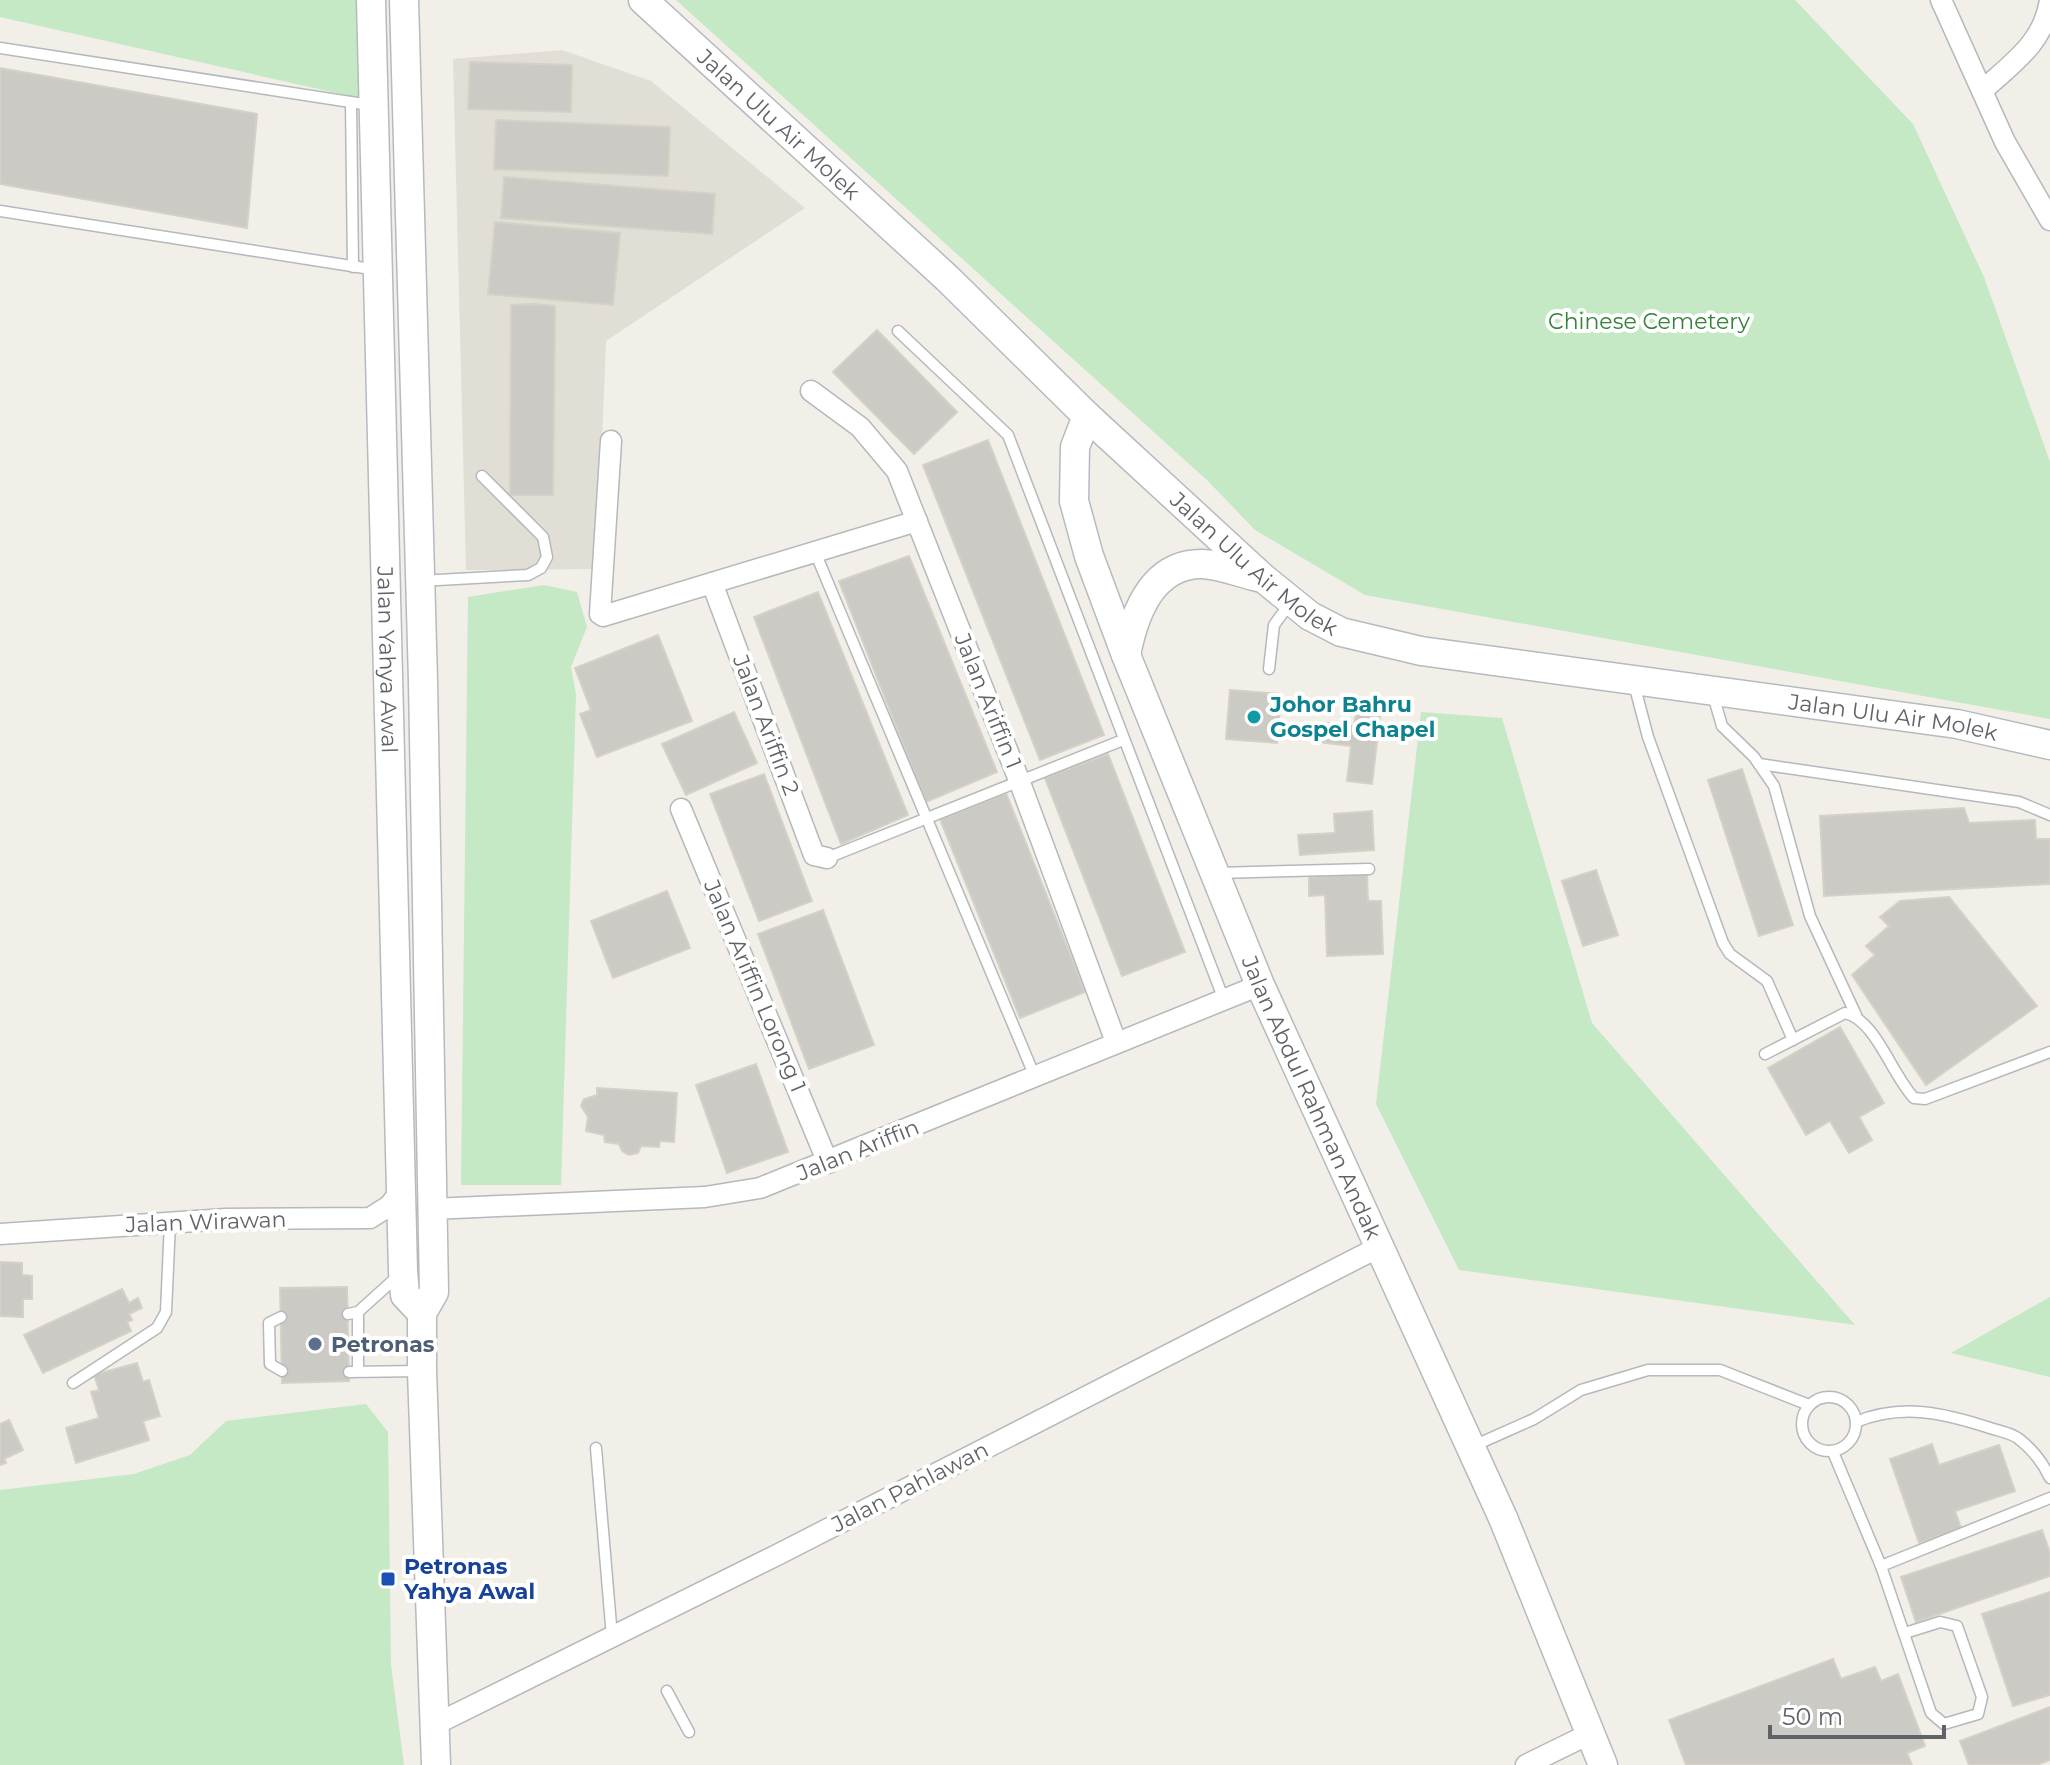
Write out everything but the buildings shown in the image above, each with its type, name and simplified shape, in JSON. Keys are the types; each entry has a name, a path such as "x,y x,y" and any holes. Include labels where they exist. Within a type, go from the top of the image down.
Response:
{"street":[{"name":"Jalan Yahya Awal","path":"371,0 362,104 358,267 403,1263 405,1295 422,1313"},
{"name":"Jalan Ulu Air Molek","path":"643,0 947,278 1087,416 1263,578 1292,601 1341,632 1421,651 1957,724 2050,745"},
{"path":"1941,0 1984,89 2005,142 2050,220"},
{"path":"1984,89 2034,45 2047,17 2050,0"},
{"name":"Jalan Yahya Awal","path":"405,2 434,1292 422,1313 422,1371 436,1765"},
{"name":"Jalan Ariffin 1","path":"811,391 860,427 897,471 1019,780 1116,1042"},
{"name":"Jalan Abdul Rahman Andak","path":"1087,416 1075,447 1074,501 1089,556 1126,655 1260,985 1519,1555 1603,1765"},
{"path":"611,441 600,614 607,616 917,521"},
{"path":"1126,655 1132,626 1142,602 1155,583 1182,565 1206,564 1263,578"},
{"name":"Jalan Ariffin 2","path":"712,583 814,855 827,858"},
{"name":"Jalan Ariffin Lorong 1","path":"681,809 828,1163"},
{"name":"Jalan Ariffin","path":"432,1209 705,1197 760,1188 828,1163 1260,985"},
{"path":"401,1191 389,1206 370,1218 387,1231 403,1263"},
{"name":"Jalan Wirawan","path":"0,1234 170,1222 370,1218"},
{"name":"Jalan Pahlawan","path":"436,1724 1381,1246"},
{"path":"1526,1765 1589,1734"}],"lane":[{"path":"0,48 362,104"},
{"path":"0,211 358,267"},
{"path":"898,331 1008,435 1224,1000"},
{"path":"420,581 528,575 541,568 547,557 543,537 482,476"},
{"path":"815,552 1035,1077"},
{"path":"1269,669 1274,625 1292,601"},
{"path":"1634,682 1648,737 1723,943 1730,954 1767,981 1793,1040"},
{"path":"1712,693 1722,726 1759,764 1774,786 1810,916 1856,1015 1871,1031 1898,1081 1914,1098 1925,1099 2050,1052"},
{"path":"827,858 1123,740"},
{"path":"1759,764 2019,802 2050,815"},
{"path":"1214,873 1369,869"},
{"path":"1765,1054 1845,1013 1856,1015"},
{"path":"73,1383 157,1328 166,1312 170,1222"},
{"path":"403,1263 353,1313 353,1372 422,1371"},
{"path":"281,1317 269,1323 270,1364 282,1371"},
{"path":"1469,1447 1534,1419 1581,1390 1648,1370 1720,1370 1809,1405 1832,1397 1844,1401 1853,1410 1856,1422 1855,1434 1846,1446 1833,1452 1821,1451 1804,1437 1801,1426 1809,1405"},
{"path":"1856,1422 1881,1411 1919,1410 1967,1420 2018,1437 2042,1463 2050,1478"},
{"path":"596,1448 612,1637"},
{"path":"1833,1452 1881,1566 1936,1720 1953,1724 1978,1714 1982,1697 1957,1626 1940,1622 1905,1633"},
{"path":"1881,1566 2050,1498"},
{"path":"667,1691 689,1732"}],"shaded area":[{"path":"562,50 651,81 805,208 606,341 597,569 466,570 453,59"}],"green space":[{"path":"0,0 362,0 363,99 0,17"},
{"name":"Chinese Cemetery","path":"676,0 1795,0 1913,124 1984,277 2050,462 2050,719 1365,595 1255,530 1208,481"},
{"path":"544,585 577,592 587,627 571,667 576,695 561,1185 461,1185 468,597"},
{"path":"1421,712 1502,718 1592,1023 1855,1325 1459,1270 1376,1104"},
{"path":"2050,1297 2050,1377 1951,1353"},
{"path":"366,1404 388,1432 391,1665 404,1765 0,1765 0,1490 134,1474 190,1455 226,1421"}],"place":[{"name":"Johor Bahru Gospel Chapel","path":"1254,717"},
{"name":"Petronas","path":"315,1344"},
{"name":"Petronas Yahya Awal","path":"388,1579"}]}
